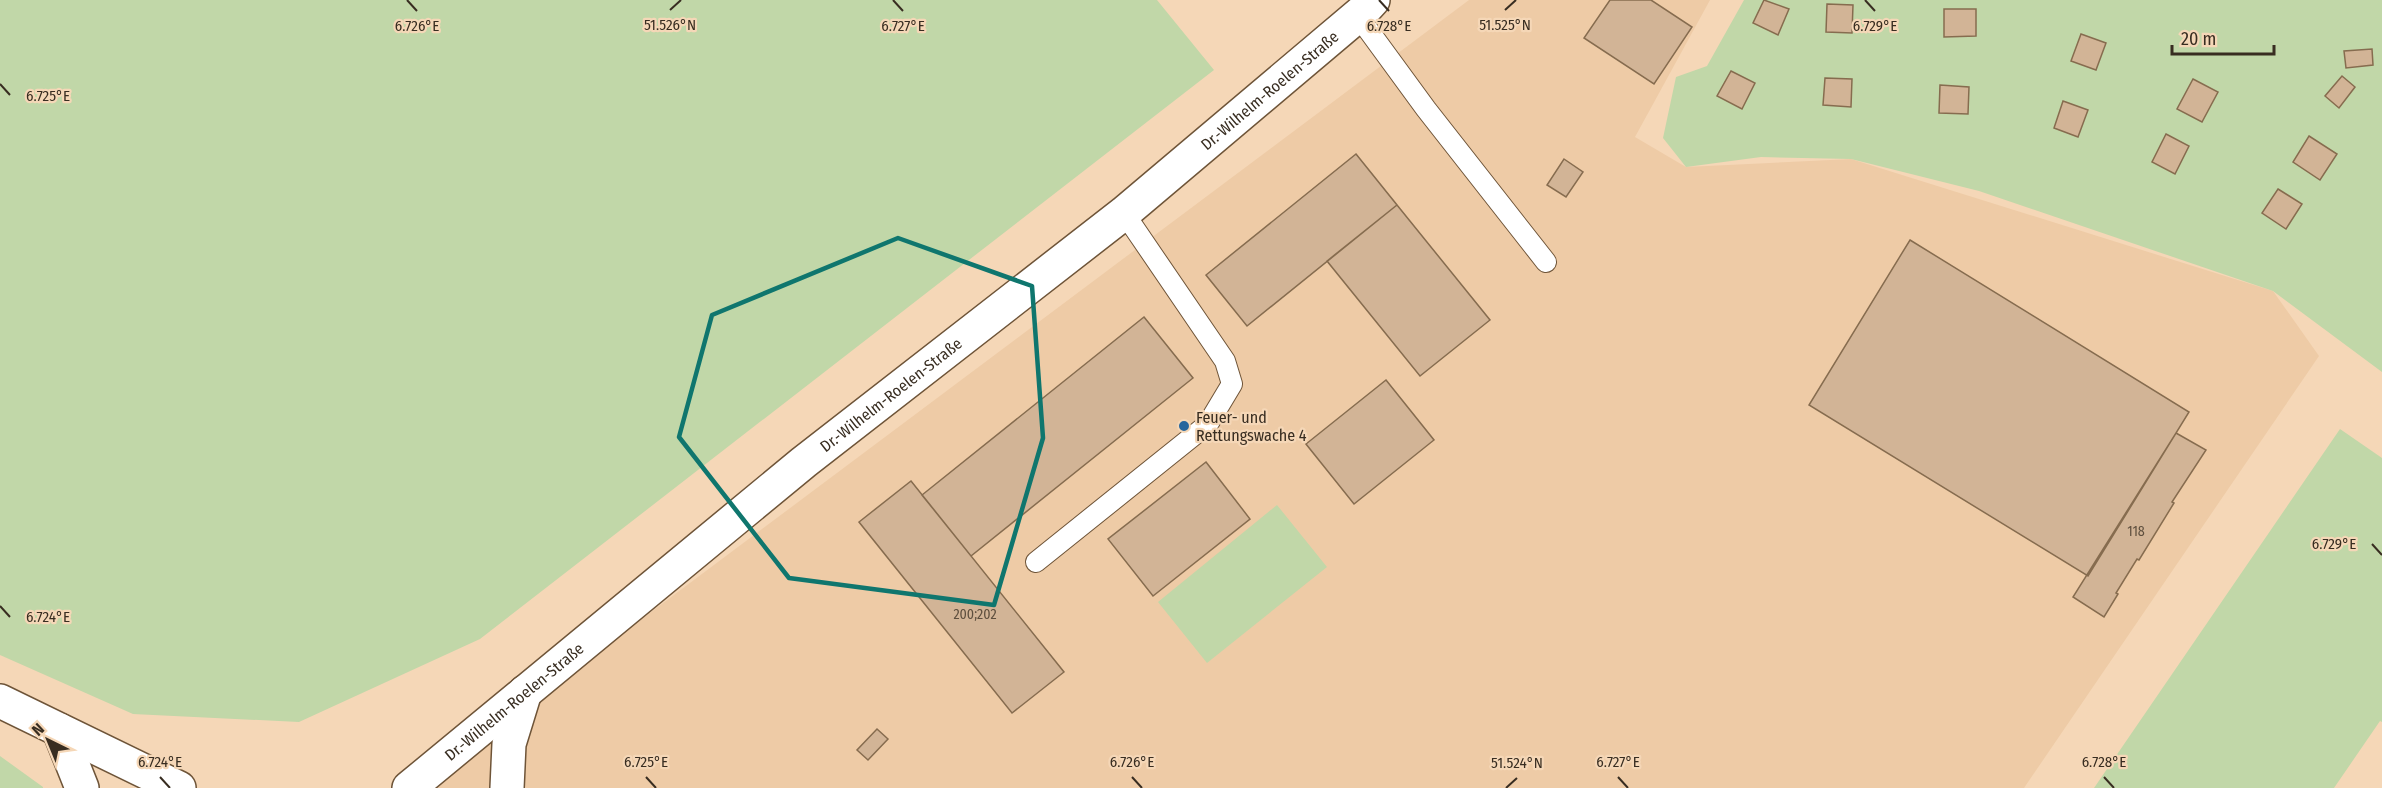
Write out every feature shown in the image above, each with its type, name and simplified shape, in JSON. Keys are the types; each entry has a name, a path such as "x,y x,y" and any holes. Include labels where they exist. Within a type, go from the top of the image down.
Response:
{"main road":[{"name":"Dr.-Wilhelm-Roelen-Straße","path":"408,788 804,462 1124,213 1366,8"},
{"path":"507,788 509,744 525,692"},
{"path":"0,701 179,788"},
{"path":"59,730 82,788"}],"lane":[{"path":"1366,8 1426,109 1546,262"},
{"path":"1036,562 1208,424 1232,384 1225,361 1124,213"}],"highlighted area":[{"path":"898,238 1032,286 1043,438 994,605 789,578 679,437 712,315"}],"shaded area":[{"path":"1469,0 1710,0 1635,137 1686,167 1851,159 2273,291 2319,356 2024,788 416,788"}],"green space":[{"path":"0,0 1157,0 1214,70 480,639 299,722 133,714 0,655"},
{"path":"1744,0 2382,0 2382,372 2273,291 1979,191 1851,159 1761,157 1686,167 1663,138 1676,77 1707,66"},
{"path":"2340,429 2382,458 2382,722 2380,721 2334,788 2094,788"},
{"path":"1277,505 1327,567 1207,663 1158,602"},
{"path":"0,756 43,787 43,788 0,788"}],"building":[{"path":"1610,0 1651,0 1692,27 1654,84 1584,38"},
{"path":"1764,0 1789,9 1778,35 1753,23"},
{"path":"1827,4 1853,5 1852,33 1826,32"},
{"path":"1944,9 1976,9 1976,36 1944,37"},
{"path":"2081,34 2106,43 2096,70 2071,61"},
{"path":"2372,49 2373,65 2346,68 2344,51"},
{"path":"1731,71 1755,83 1742,109 1717,96"},
{"path":"2342,76 2355,87 2339,108 2325,96"},
{"path":"1825,78 1852,79 1851,107 1823,105"},
{"path":"2193,79 2218,92 2202,122 2177,109"},
{"path":"1940,85 1969,87 1968,114 1939,113"},
{"path":"2063,101 2088,110 2078,137 2054,128"},
{"path":"2166,134 2189,146 2175,174 2152,162"},
{"path":"2309,136 2337,154 2320,180 2293,162"},
{"path":"1356,154 1397,205 1247,326 1206,275"},
{"path":"1564,159 1583,172 1566,197 1547,185"},
{"path":"2278,189 2302,204 2286,229 2262,213"},
{"path":"1397,205 1490,320 1420,376 1327,261"},
{"path":"1910,240 2189,412 2088,576 1809,405"},
{"path":"1144,317 1193,378 971,556 922,495"},
{"path":"1386,380 1434,440 1354,504 1306,444"},
{"path":"2176,433 2206,450 2172,502 2174,503 2139,560 2137,559 2116,593 2118,594 2104,617 2073,597"},
{"path":"1206,462 1250,519 1153,596 1108,539"},
{"path":"911,481 1064,672 1012,713 859,522"},
{"path":"877,729 888,739 868,760 857,750"}],"place":[{"name":"Feuer- und Rettungswache 4","path":"1184,426"}]}
